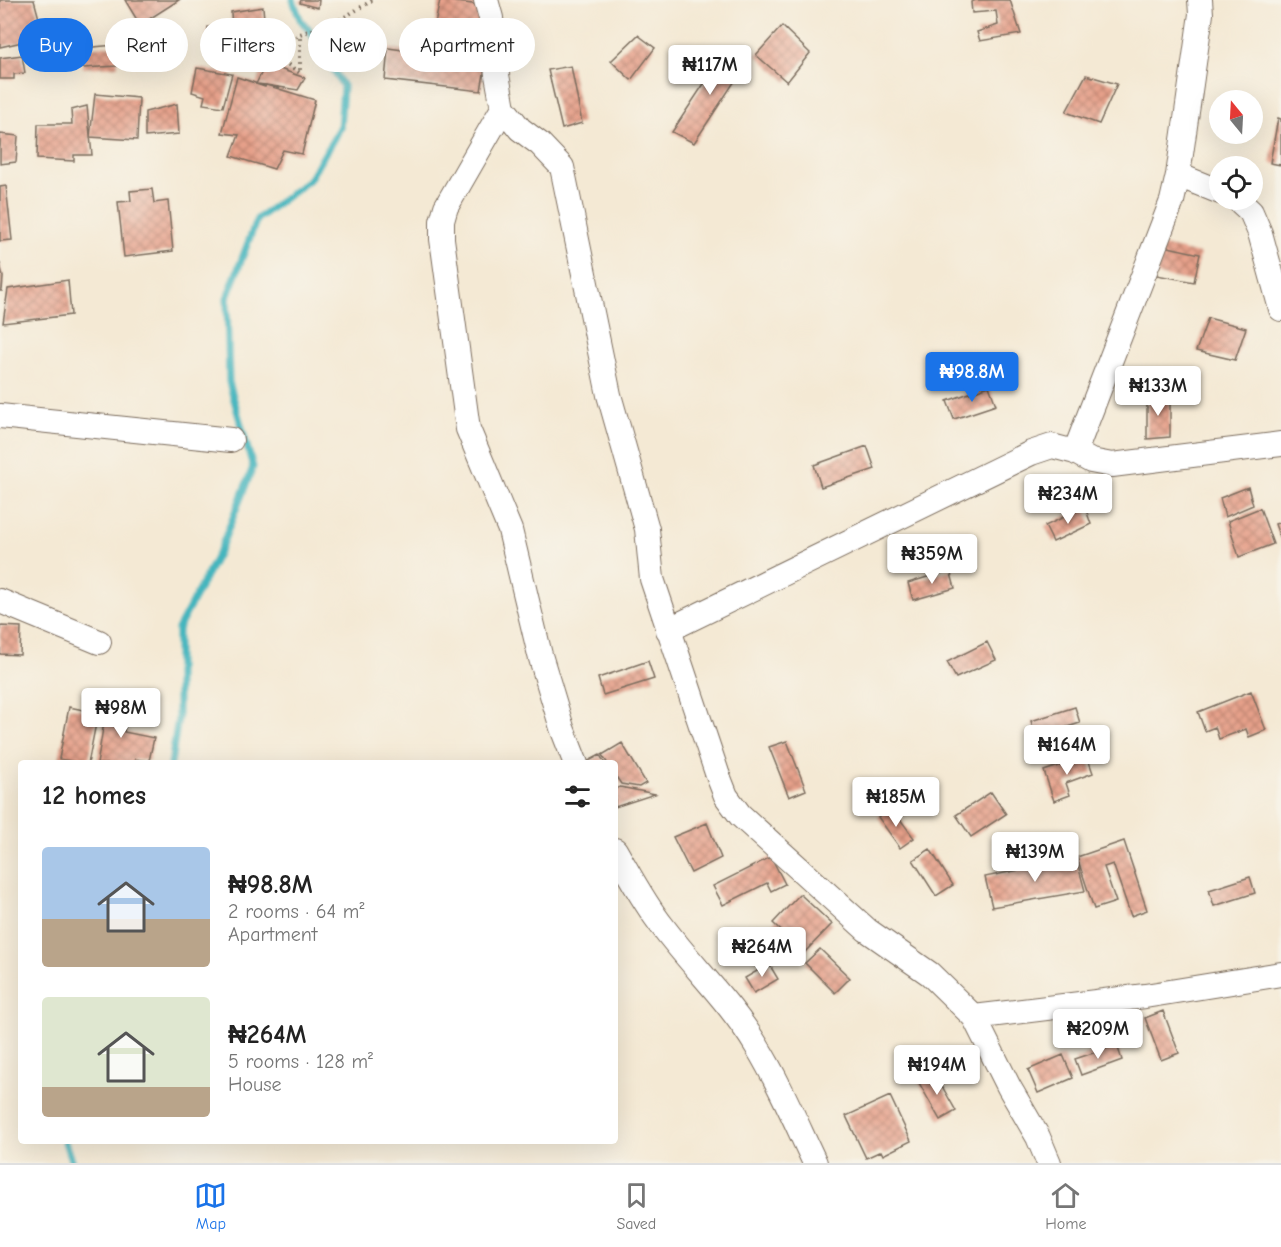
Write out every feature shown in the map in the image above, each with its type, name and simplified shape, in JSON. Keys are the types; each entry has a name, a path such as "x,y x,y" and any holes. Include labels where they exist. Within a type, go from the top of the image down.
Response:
{"street":[{"path":"486,0 491,18 503,108 520,129 540,144 562,166 609,395 645,520 652,579 726,796 740,815 867,930 930,974 974,1017 1008,1087 1038,1137 1049,1163"},
{"path":"1075,452 1172,201 1178,175 1201,14 1200,0"},
{"path":"503,108 446,207 442,221 442,239 468,429 510,530 540,654 562,728 574,760"},
{"path":"1178,175 1209,188"},
{"path":"1249,210 1260,232 1281,309"},
{"path":"0,416 231,440"},
{"path":"668,630 1031,453 1052,446 1112,465 1281,444"},
{"path":"0,601 99,642"},
{"path":"618,854 638,891 662,927 716,991 756,1044 780,1088 815,1163"},
{"path":"974,1017 1145,996 1281,974"}],"path":[{"path":"296,37 336,22 373,0"},
{"path":"296,70 300,73 300,34"}],"building":[{"path":"0,0 34,0 39,18 18,18 18,43 0,47"},
{"path":"125,0 179,0 151,18 136,18"},
{"path":"301,0 319,0 318,8 300,3"},
{"path":"440,0 481,5 481,18 436,18"},
{"path":"1010,0 1021,34 980,41 977,32 998,25 996,11 972,13 971,2"},
{"path":"263,7 264,18 231,18 231,12"},
{"path":"782,26 810,53 787,82 756,55"},
{"path":"638,35 655,48 631,80 611,61"},
{"path":"105,46 105,67 93,67 93,47"},
{"path":"388,48 399,49 399,72 484,72 481,91 385,80"},
{"path":"727,49 748,61 694,143 672,132"},
{"path":"18,56 18,72 25,73 14,74 14,79 0,79 0,58"},
{"path":"571,66 582,123 562,129 548,70"},
{"path":"197,68 200,69 200,72 232,74 223,107 203,104 205,96 192,92"},
{"path":"262,72 288,72 305,78 298,90 256,84"},
{"path":"1086,75 1117,84 1099,124 1066,112"},
{"path":"237,77 315,100 302,154 283,150 274,169 231,156 239,135 222,133"},
{"path":"95,94 139,98 137,140 90,137"},
{"path":"177,104 179,134 145,137 145,112"},
{"path":"87,106 92,155 74,155 74,161 37,159 38,124 72,124 71,110"},
{"path":"1278,118 1281,119 1281,165 1270,163"},
{"path":"0,134 18,136 16,162 0,164"},
{"path":"6,186 12,240 0,241 0,187"},
{"path":"152,189 154,203 168,201 173,251 124,257 118,202 131,201 130,191"},
{"path":"1159,245 1200,254 1194,282 1151,274"},
{"path":"0,263 3,277 2,291 0,291"},
{"path":"68,280 71,315 3,323 8,289"},
{"path":"1208,318 1246,328 1235,360 1196,351"},
{"path":"989,386 996,405 954,419 947,401"},
{"path":"1147,395 1170,395 1170,437 1147,439"},
{"path":"867,446 875,469 821,487 814,465"},
{"path":"1248,487 1253,505 1225,517 1220,498"},
{"path":"1085,507 1091,524 1053,542 1045,526"},
{"path":"1260,508 1273,544 1239,557 1228,521"},
{"path":"1281,522 1281,541 1275,524"},
{"path":"950,570 955,588 913,600 908,583"},
{"path":"0,626 21,627 20,655 0,654"},
{"path":"987,642 996,660 956,678 947,662"},
{"path":"648,661 654,679 603,695 598,678"},
{"path":"1251,691 1266,730 1249,737 1246,729 1219,739 1215,727 1205,731 1198,712"},
{"path":"108,699 129,703 124,732 154,738 149,760 98,760"},
{"path":"69,707 98,713 89,760 59,759"},
{"path":"1075,707 1080,723 1036,737 1031,721"},
{"path":"787,741 806,790 789,797 769,747"},
{"path":"622,743 646,783 639,787 621,784 618,780 618,760 605,760 602,755"},
{"path":"600,755 603,760 591,760"},
{"path":"1087,756 1093,773 1066,783 1070,795 1054,801 1044,771"},
{"path":"620,787 655,794 618,806 618,788"},
{"path":"991,792 1006,814 971,837 956,815"},
{"path":"891,807 914,838 900,848 878,817"},
{"path":"707,823 721,858 691,873 673,837"},
{"path":"1124,841 1147,910 1131,916 1113,864 1104,867 1116,902 1094,909 1077,857"},
{"path":"930,849 953,885 936,896 913,860"},
{"path":"771,857 785,884 771,891 767,883 723,905 713,886"},
{"path":"1076,858 1085,891 992,907 985,877"},
{"path":"1250,877 1255,893 1214,906 1209,890"},
{"path":"800,894 832,924 804,953 773,923"},
{"path":"820,949 850,978 835,993 805,963"},
{"path":"769,964 778,979 754,993 745,978"},
{"path":"1163,1011 1179,1053 1161,1060 1145,1018"},
{"path":"1117,1045 1122,1060 1081,1075 1075,1059"},
{"path":"1063,1055 1073,1078 1038,1093 1028,1070"},
{"path":"934,1072 956,1111 940,1120 918,1081"},
{"path":"890,1096 911,1141 883,1155 881,1151 866,1158 846,1116"}],"waterway":[{"path":"172,760 178,718 178,629 220,550 253,467 229,382 227,298 257,219 309,180 340,128 343,86 300,19 293,0"},
{"path":"66,1144 72,1163"}]}
